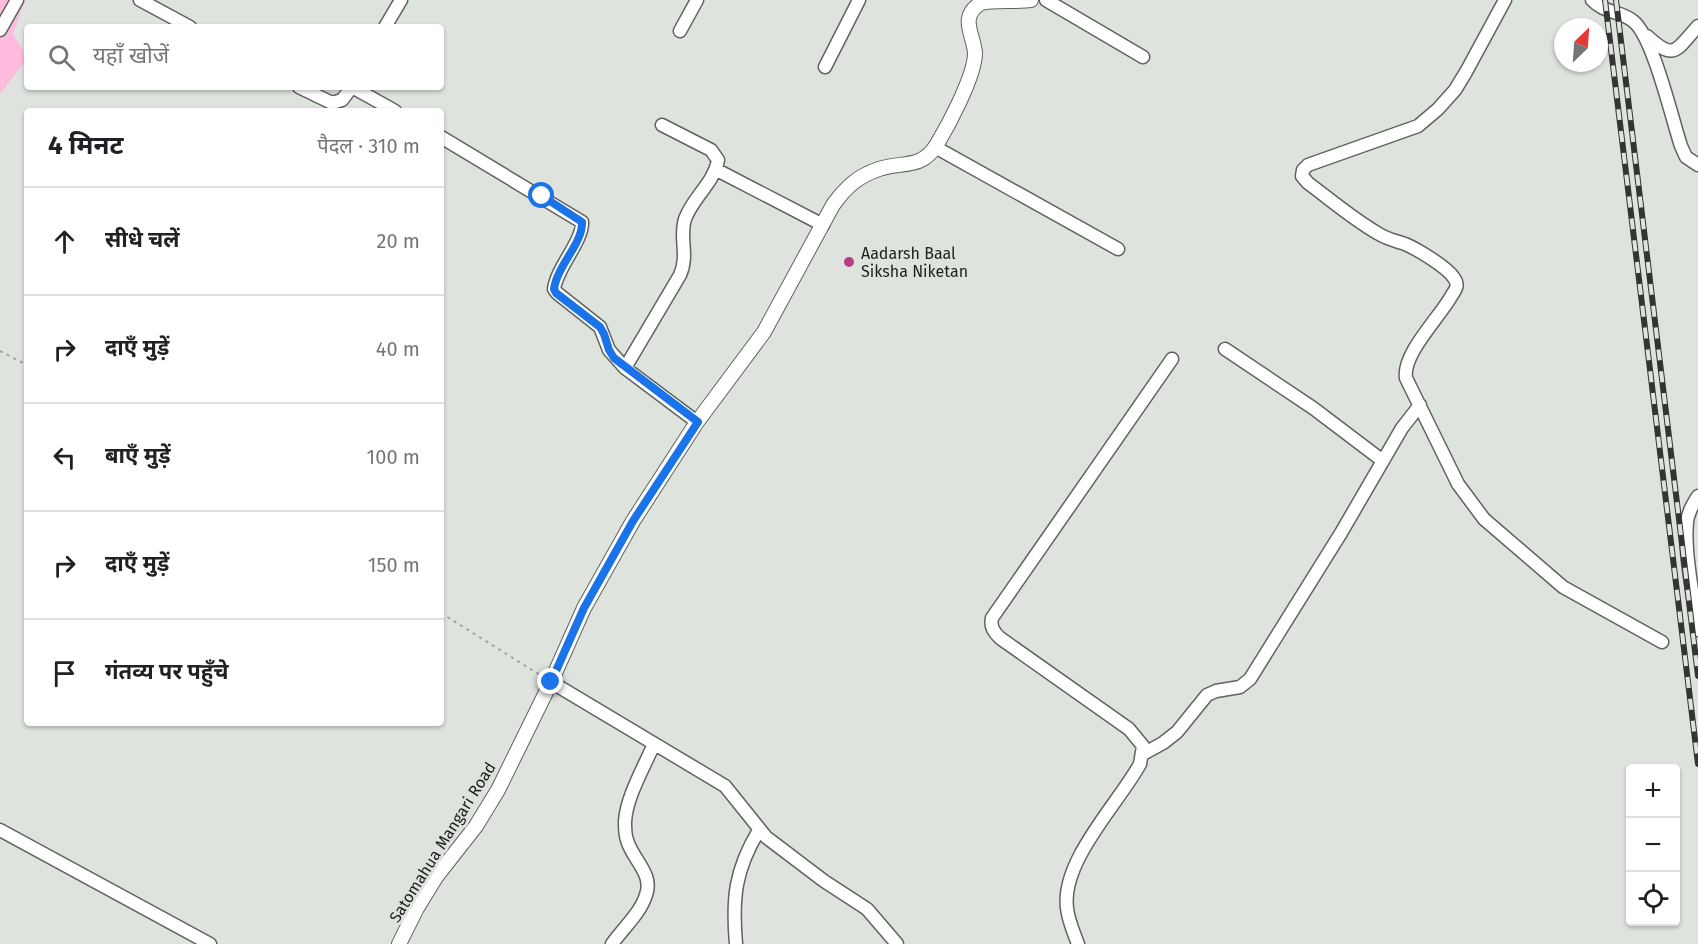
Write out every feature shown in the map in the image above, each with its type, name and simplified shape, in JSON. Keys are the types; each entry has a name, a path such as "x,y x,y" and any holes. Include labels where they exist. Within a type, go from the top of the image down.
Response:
{"street":[{"path":"0,30 4,15 17,0"},
{"path":"140,0 184,24"},
{"path":"388,24 401,0"},
{"path":"680,31 697,0"},
{"path":"825,67 860,0"},
{"name":"Satomahua Mangari Road","path":"399,944 436,877 476,826 498,790 584,608 627,531 698,422 764,332 833,205 845,188 861,177 881,168 912,165 922,161 935,147 967,84 975,52 968,25 969,18 981,3 991,0 1031,0"},
{"path":"1046,0 1143,57"},
{"path":"1505,0 1460,81 1438,110 1418,126 1316,161 1303,170 1302,176 1365,226 1381,236 1415,249 1449,272 1457,282 1457,287 1450,299 1406,365 1406,378 1458,484 1484,519 1563,586 1662,642"},
{"path":"1592,0 1607,10 1633,21 1654,43 1670,52 1676,51 1698,26"},
{"path":"1640,29 1649,45 1681,146 1686,157 1698,165"},
{"path":"305,90 332,103 342,100 350,90"},
{"path":"357,90 390,108"},
{"path":"625,368 681,275 685,264 683,229 686,216 717,170 718,160 711,150 662,125"},
{"path":"444,139 582,222 580,233 556,279 554,289 556,293 600,327 609,350 625,368 698,422"},
{"path":"935,147 1118,249"},
{"path":"717,170 823,225"},
{"path":"1225,349 1313,408 1383,461"},
{"path":"1078,944 1067,910 1066,896 1070,879 1078,859 1134,775 1143,754 1143,746 1129,729 1000,638 994,633 991,624 992,618 1172,359"},
{"path":"1143,754 1177,732 1207,695 1240,687 1250,679 1341,533 1402,428 1420,405"},
{"path":"1698,496 1687,520 1698,630"},
{"path":"551,682 725,786 759,830 790,857 867,909 897,944"},
{"path":"612,944 639,910 647,894 648,884 644,872 627,841 625,821 627,806 654,744"},
{"path":"0,830 210,944"},
{"path":"736,944 733,912 738,873 744,856 759,830"}],"path":[{"path":"0,351 24,363"},
{"path":"444,615 551,682"}],"shaded area":[{"path":"0,0 25,0 13,34 24,51 24,63 0,94"}],"railway":[{"path":"1605,0 1698,764"},
{"path":"1616,0 1698,676"}],"place":[{"name":"Aadarsh Baal Siksha Niketan","path":"849,262"}],"route":[{"path":"542,196 582,222 580,233 556,279 554,289 556,293 600,327 609,350 625,368 698,422 633,521 584,608 551,682"}]}
